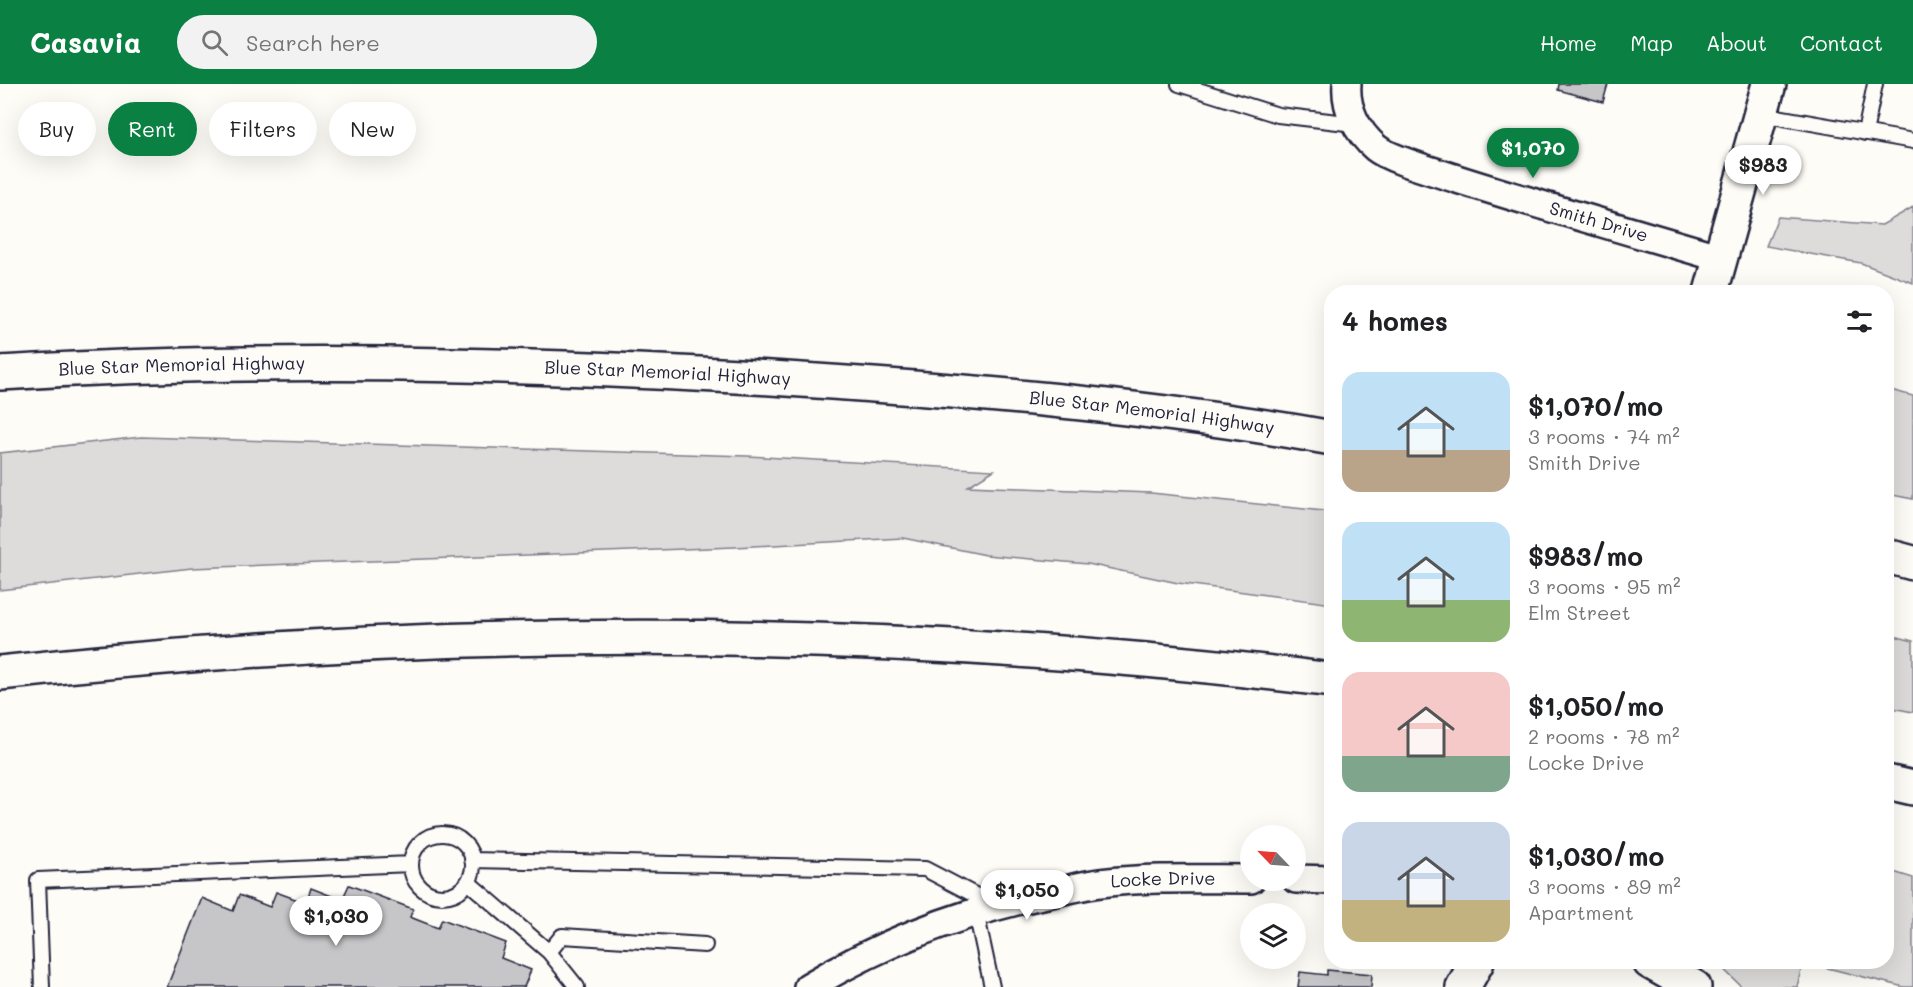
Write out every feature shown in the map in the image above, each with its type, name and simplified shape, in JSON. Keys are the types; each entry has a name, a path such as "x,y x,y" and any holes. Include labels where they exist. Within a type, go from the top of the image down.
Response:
{"main road":[{"path":"1713,285 1765,99"},
{"name":"Blue Star Memorial Highway","path":"0,373 191,364 323,362 482,364 641,370 922,389 1067,402 1200,417 1324,437"},
{"path":"1894,558 1913,563"},
{"path":"0,673 173,655 328,645 473,639 617,637 847,641 962,646 1196,665 1324,679"},
{"path":"1894,784 1913,788"},
{"path":"1462,987 1473,969"},
{"path":"1662,969 1694,987"}],"street":[{"name":"Smith Drive","path":"1347,84 1346,98 1355,124 1377,149 1404,161 1507,195 1721,258"},
{"name":"Locke Drive","path":"808,987 846,964 904,937 985,909 1099,883 1171,879 1240,879"},
{"path":"1306,879 1324,880"}],"lane":[{"path":"1179,84 1278,115 1355,124"},
{"path":"1865,133 1875,84"},
{"path":"1765,99 1865,133 1913,141"},
{"path":"438,834 448,834 458,838 466,845 472,860 473,865 468,882 457,892 447,895 436,895 426,891 413,875 411,864 419,844 428,837 438,834"},
{"path":"472,860 926,869 985,909 992,987"},
{"path":"42,987 38,880 411,864"},
{"path":"468,882 549,951 578,987"},
{"path":"549,951 562,936 705,945"}],"shaded area":[{"path":"1913,207 1913,283 1861,263 1766,246 1778,217 1882,225"},
{"path":"1894,391 1913,396 1913,499 1894,495"},
{"path":"141,437 747,456 994,470 968,486 1151,493 1324,511 1324,603 1178,583 1088,564 986,555 903,538 735,547 192,568 0,590 0,453"},
{"path":"1894,636 1913,641 1913,712 1894,708"},
{"path":"1894,872 1913,878 1913,987 1904,987 1831,969 1894,969"},
{"path":"1723,969 1801,969 1797,987 1742,987"}],"building":[{"path":"1559,84 1608,84 1603,102 1558,90"},
{"path":"349,885 413,909 410,917 438,928 442,919 506,943 501,958 531,970 524,987 167,987 202,898 233,911 239,895 270,907 276,892 306,903 311,888 342,900"},
{"path":"1327,970 1372,974 1371,987 1298,987 1300,972 1327,975"}]}
